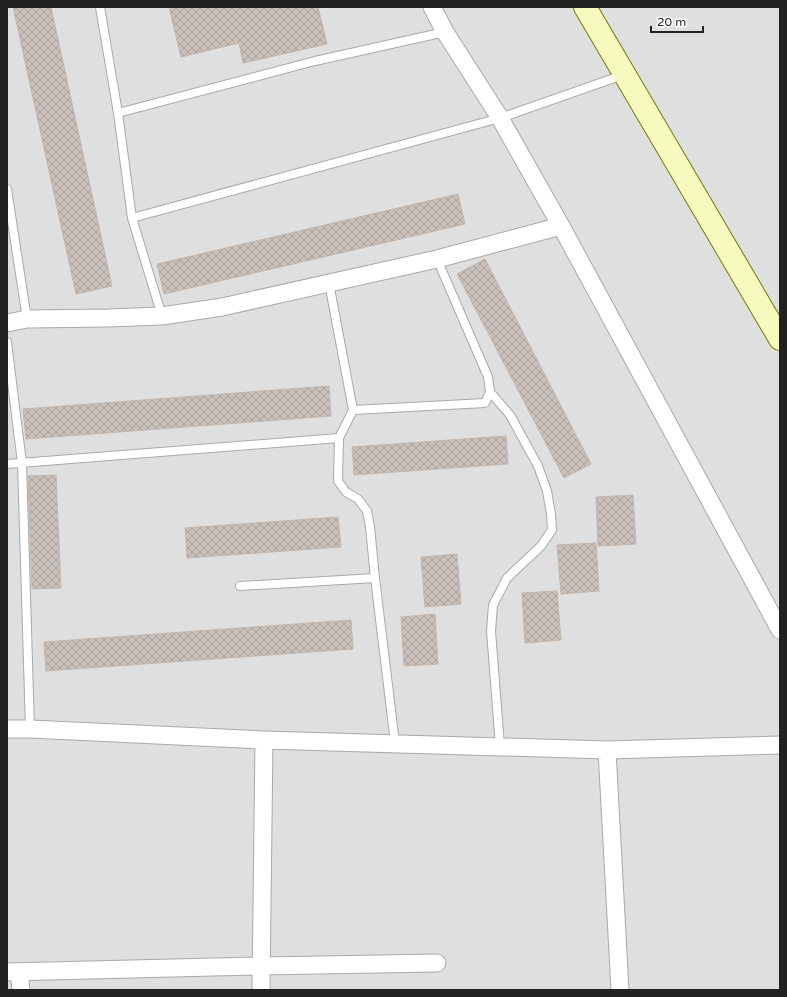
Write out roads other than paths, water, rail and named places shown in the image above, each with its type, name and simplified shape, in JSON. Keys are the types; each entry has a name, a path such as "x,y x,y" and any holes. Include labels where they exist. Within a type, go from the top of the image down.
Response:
{"main road":[{"path":"585,7 780,339"}],"street":[{"path":"432,7 445,32 500,118 561,226 780,630"},
{"path":"7,323 27,319 162,316 222,307 437,259 561,226"},
{"path":"7,729 264,740 607,750 780,745"},
{"path":"261,990 264,740"},
{"path":"607,750 620,990"},
{"path":"21,990 13,972 437,963"}],"lane":[{"path":"100,7 118,113 132,218 162,316"},
{"path":"118,113 315,61 445,32"},
{"path":"132,218 500,118 625,74"},
{"path":"7,188 27,319"},
{"path":"353,410 486,403 490,392 488,377 437,259"},
{"path":"328,283 353,410 339,438 338,481 346,492 358,499 367,511 395,743"},
{"path":"7,342 22,463 30,729"},
{"path":"490,392 510,415 538,466 547,492 552,530 541,546 507,578 493,605 491,631 500,746"},
{"path":"7,464 339,438"},
{"path":"240,586 375,578"}]}
